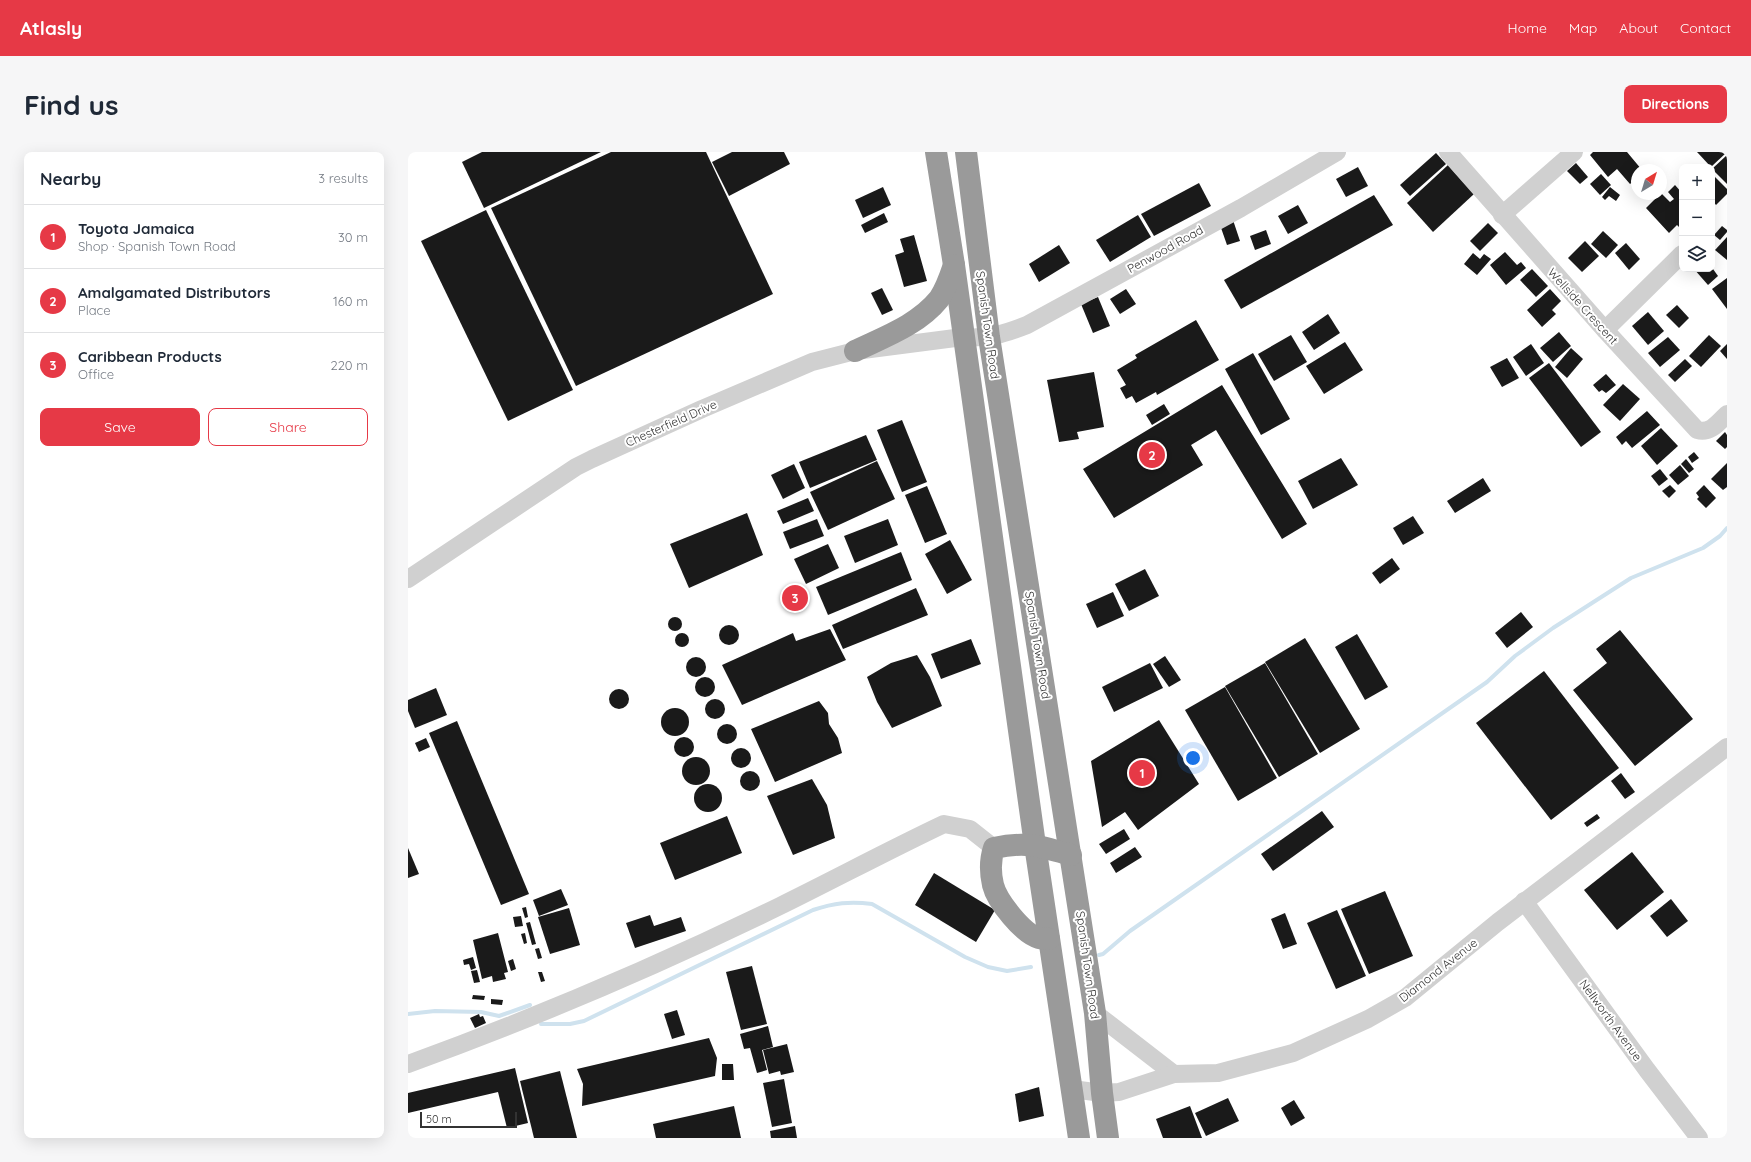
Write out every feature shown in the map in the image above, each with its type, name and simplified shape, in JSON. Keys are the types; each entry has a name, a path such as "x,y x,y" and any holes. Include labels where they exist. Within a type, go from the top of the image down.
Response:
{"highway":[{"path":"936,152 954,265 1035,845 1079,1138"},
{"name":"Spanish Town Road","path":"966,152 989,337 1095,1013 1102,1093 1108,1138"},
{"path":"855,350 903,328 928,310 939,299 946,288 954,265"},
{"path":"1049,938 1039,938 1027,932 1008,912 993,886 990,859 994,848 1013,844 1035,845 1071,855"}],"street":[{"name":"Penwood Road","path":"963,337 989,337 1027,325 1241,208 1337,152"},
{"name":"Wellside Crescent","path":"1448,152 1605,330 1697,430 1704,432 1710,430 1727,414"},
{"path":"1502,215 1574,152"},
{"path":"1605,330 1679,257"},
{"name":"Chesterfield Drive","path":"408,579 576,467 702,408 812,362 855,350 963,337"},
{"name":"Diamond Avenue","path":"1072,1089 1102,1093 1120,1092 1174,1074 1218,1073 1293,1053 1368,1019 1405,998 1524,901 1727,747"},
{"path":"408,1064 549,1010 635,972 780,906 944,824 970,829 994,848"},
{"name":"Nellworth Avenue","path":"1524,901 1647,1070 1699,1138"},
{"path":"1095,1013 1174,1074"}],"building":[{"path":"482,152 601,152 484,208 462,162"},
{"path":"611,152 706,152 773,294 576,386 491,208"},
{"path":"732,152 784,152 790,164 729,196 712,162"},
{"path":"1593,152 1627,152 1637,164 1631,164 1631,183 1630,184 1617,169 1608,177 1590,155"},
{"path":"1697,152 1727,152 1714,164 1708,164"},
{"path":"1436,153 1446,164 1410,196 1400,185"},
{"path":"1727,155 1727,184 1715,172 1715,166"},
{"path":"1576,163 1588,177 1580,184 1567,171"},
{"path":"1448,165 1474,194 1433,232 1407,203"},
{"path":"1358,167 1368,186 1346,197 1336,179"},
{"path":"1601,174 1611,185 1600,195 1590,184"},
{"path":"1715,177 1727,189 1727,194 1716,205"},
{"path":"1199,183 1211,206 1154,236 1141,214"},
{"path":"1675,185 1679,190 1679,227 1677,225 1669,233 1646,208 1654,200 1667,199 1670,202 1674,199 1668,192"},
{"path":"883,187 891,205 863,218 855,200"},
{"path":"1610,187 1620,195 1616,201 1609,196 1605,200 1602,197"},
{"path":"1374,195 1393,225 1241,309 1224,280"},
{"path":"1298,205 1308,223 1288,234 1278,216"},
{"path":"486,210 573,390 508,421 421,241"},
{"path":"884,213 888,222 865,233 861,225"},
{"path":"1138,215 1151,237 1110,262 1096,240"},
{"path":"1233,220 1240,241 1227,245 1220,225"},
{"path":"1488,223 1498,233 1480,251 1470,241"},
{"path":"1722,226 1727,230 1720,240 1715,236"},
{"path":"1266,230 1271,244 1255,250 1250,236"},
{"path":"1603,231 1618,245 1606,258 1591,244"},
{"path":"914,235 927,281 904,287 895,255 904,252 900,239"},
{"path":"1727,237 1727,260 1715,250"},
{"path":"1585,241 1599,256 1582,272 1568,258"},
{"path":"1626,243 1640,259 1629,270 1615,253"},
{"path":"1059,245 1070,263 1039,282 1029,264"},
{"path":"1505,252 1517,265 1521,262 1526,268 1506,285 1490,265"},
{"path":"1473,253 1480,259 1484,254 1491,259 1477,275 1464,264"},
{"path":"1532,269 1548,286 1536,297 1520,280"},
{"path":"1697,272 1715,272 1718,276 1708,285"},
{"path":"1727,278 1727,309 1712,289"},
{"path":"882,288 893,310 882,315 871,293"},
{"path":"1126,289 1136,304 1120,314 1110,299"},
{"path":"1550,289 1561,301 1552,310 1556,314 1542,327 1527,310"},
{"path":"1098,297 1110,326 1093,333 1081,304"},
{"path":"1677,305 1689,318 1679,328 1666,315"},
{"path":"1648,312 1664,331 1648,345 1632,326"},
{"path":"1328,314 1340,333 1314,350 1302,332"},
{"path":"1196,320 1219,360 1157,395 1156,392 1136,403 1132,396 1126,399 1120,388 1126,385 1117,370 1137,358 1135,355"},
{"path":"1559,332 1571,346 1553,362 1540,348"},
{"path":"1291,335 1307,362 1274,381 1258,354"},
{"path":"1709,335 1721,346 1701,367 1689,356"},
{"path":"1668,337 1680,350 1660,367 1648,353"},
{"path":"1345,342 1363,370 1324,394 1306,366"},
{"path":"1531,344 1544,363 1526,376 1513,357"},
{"path":"1727,344 1727,359 1720,351"},
{"path":"1571,348 1583,359 1567,378 1555,367"},
{"path":"1253,353 1290,419 1261,435 1225,369"},
{"path":"1507,358 1519,378 1502,387 1490,367"},
{"path":"1685,359 1692,366 1675,382 1668,375"},
{"path":"1549,363 1601,432 1581,447 1529,378"},
{"path":"1094,372 1104,427 1077,432 1079,439 1059,442 1047,380"},
{"path":"1606,374 1616,385 1606,393 1602,390 1599,392 1593,385"},
{"path":"1623,384 1640,399 1620,421 1603,405"},
{"path":"1222,385 1307,524 1282,539 1216,430 1191,445 1203,465 1114,518 1083,469"},
{"path":"1164,404 1170,414 1152,425 1146,415"},
{"path":"1647,411 1660,425 1632,448 1626,441 1622,445 1616,437"},
{"path":"902,420 927,482 902,492 877,430"},
{"path":"1661,428 1678,446 1657,465 1641,446"},
{"path":"1725,432 1727,435 1727,447 1725,449 1716,441"},
{"path":"866,435 877,460 810,488 799,462"},
{"path":"1694,452 1699,458 1692,463 1688,457"},
{"path":"1341,458 1358,485 1313,509 1298,481"},
{"path":"1686,459 1694,469 1689,473 1681,464"},
{"path":"877,461 895,499 828,530 810,492"},
{"path":"1727,463 1727,487 1723,490 1711,479"},
{"path":"794,464 805,488 783,499 771,475"},
{"path":"1680,465 1689,476 1678,485 1669,475"},
{"path":"1660,469 1668,479 1659,486 1651,476"},
{"path":"1483,478 1491,491 1455,513 1447,501"},
{"path":"1670,485 1676,491 1669,498 1662,491"},
{"path":"1704,485 1716,498 1706,508 1697,499 1699,497 1696,493"},
{"path":"927,486 947,534 925,543 905,495"},
{"path":"808,498 814,511 783,524 777,511"},
{"path":"747,513 763,555 689,588 670,544"},
{"path":"1413,516 1424,533 1403,545 1393,528"},
{"path":"817,519 824,536 790,549 783,532"},
{"path":"888,519 898,545 855,563 844,536"},
{"path":"950,540 972,580 947,594 925,554"},
{"path":"828,544 839,568 806,584 794,559"},
{"path":"901,552 912,580 828,615 816,587"},
{"path":"1392,558 1400,569 1380,584 1372,573"},
{"path":"1145,569 1159,596 1129,611 1115,584"},
{"path":"916,588 928,615 843,649 832,625"},
{"path":"1113,592 1124,616 1097,628 1086,604"},
{"path":"1521,612 1533,627 1507,648 1495,633"},
{"path":"672,617 678,617 682,621 682,627 678,631 672,631 668,627 668,621"},
{"path":"729,625 736,628 739,635 736,642 729,645 722,642 719,635 722,628"},
{"path":"830,629 846,660 742,705 722,665 793,633 796,641"},
{"path":"1620,630 1693,719 1635,766 1573,690 1607,663 1596,649"},
{"path":"679,633 685,633 689,637 689,643 685,647 679,647 675,643 675,637"},
{"path":"1357,634 1388,687 1365,700 1335,647"},
{"path":"1305,638 1360,729 1320,753 1265,662"},
{"path":"971,639 981,664 941,679 931,654"},
{"path":"917,655 930,677 942,706 892,728 877,702 867,677 891,663"},
{"path":"1165,656 1181,680 1169,687 1153,664"},
{"path":"696,657 703,660 706,667 703,674 696,677 689,674 686,667 689,660"},
{"path":"1150,663 1163,688 1114,712 1102,687"},
{"path":"1265,663 1318,754 1279,777 1225,686"},
{"path":"1544,671 1619,768 1551,820 1476,723"},
{"path":"705,677 712,680 715,687 712,694 705,697 698,694 695,687 698,680"},
{"path":"1225,687 1277,778 1238,801 1185,710"},
{"path":"436,688 447,715 415,728 408,711 408,700"},
{"path":"619,689 626,692 629,699 626,706 619,709 612,706 609,699 612,692"},
{"path":"715,699 722,702 725,709 722,716 715,719 708,716 705,709 708,702"},
{"path":"819,701 828,713 829,724 838,738 842,753 775,782 751,729"},
{"path":"675,708 685,712 689,722 685,732 675,736 665,732 661,722 665,712"},
{"path":"1159,720 1199,784 1138,830 1125,812 1102,827 1091,761"},
{"path":"457,721 529,894 501,905 429,733"},
{"path":"727,724 734,727 737,734 734,741 727,744 720,741 717,734 720,727"},
{"path":"684,737 691,740 694,747 691,754 684,757 677,754 674,747 677,740"},
{"path":"426,738 430,747 419,752 415,743"},
{"path":"741,748 748,751 751,758 748,765 741,768 734,765 731,758 734,751"},
{"path":"696,757 706,761 710,771 706,781 696,785 686,781 682,771 686,761"},
{"path":"750,771 757,774 760,781 757,788 750,791 743,788 740,781 743,774"},
{"path":"1621,773 1635,792 1625,799 1611,781"},
{"path":"812,779 827,805 835,838 793,855 767,796"},
{"path":"708,784 718,788 722,798 718,808 708,812 698,808 694,798 698,788"},
{"path":"1322,811 1334,827 1273,871 1261,854"},
{"path":"1597,814 1600,818 1587,827 1584,823"},
{"path":"727,816 742,853 675,880 660,843"},
{"path":"1124,829 1130,839 1106,854 1099,844"},
{"path":"1135,847 1142,857 1116,873 1110,863"},
{"path":"408,848 419,874 408,878"},
{"path":"1632,852 1664,892 1617,930 1584,890"},
{"path":"934,873 995,910 976,942 915,905"},
{"path":"561,889 568,905 539,916 533,900"},
{"path":"1385,891 1413,956 1369,974 1341,909"},
{"path":"1671,899 1688,921 1667,937 1650,916"},
{"path":"526,907 528,917 525,918 522,908"},
{"path":"569,908 580,945 550,954 538,917"},
{"path":"1337,910 1366,976 1336,989 1307,923"},
{"path":"1285,913 1297,944 1283,949 1271,919"},
{"path":"650,915 654,926 681,917 686,931 635,948 626,923"},
{"path":"521,916 523,926 515,927 513,917"},
{"path":"530,922 536,944 532,945 526,923"},
{"path":"498,933 508,972 504,973 506,979 493,982 492,976 482,979 473,940"},
{"path":"525,933 527,943 524,944 521,934"},
{"path":"539,948 542,958 538,959 535,949"},
{"path":"473,957 476,968 471,970 469,964 464,965 463,960"},
{"path":"513,959 516,969 511,971 508,961"},
{"path":"752,966 767,1024 741,1030 726,972"},
{"path":"477,970 480,982 474,983 471,971"},
{"path":"538,972 542,972 545,981 541,982"},
{"path":"473,995 485,996 484,1000 472,999"},
{"path":"491,999 503,1000 502,1005 491,1004"},
{"path":"677,1010 685,1035 672,1039 664,1014"},
{"path":"479,1014 480,1017 483,1016 486,1023 475,1028 470,1018"},
{"path":"768,1026 773,1047 762,1050 767,1070 757,1073 750,1048 744,1049 740,1034"},
{"path":"709,1038 717,1058 715,1076 582,1106 583,1084 577,1069"},
{"path":"787,1044 794,1072 781,1075 780,1071 769,1074 763,1050"},
{"path":"722,1064 733,1064 734,1080 722,1080"},
{"path":"515,1068 528,1123 507,1128 498,1092 408,1113 408,1093"},
{"path":"560,1071 577,1138 534,1138 520,1081"},
{"path":"784,1079 792,1123 772,1127 763,1083"},
{"path":"1039,1087 1044,1116 1019,1122 1015,1094"},
{"path":"1228,1098 1239,1121 1206,1136 1195,1113"},
{"path":"1294,1100 1305,1118 1291,1126 1281,1108"},
{"path":"734,1106 741,1138 656,1138 653,1124"},
{"path":"1190,1106 1202,1138 1163,1138 1156,1119"},
{"path":"795,1126 797,1138 771,1138 770,1131"}],"waterway":[{"path":"1099,955 1103,954 1130,931 1487,682 1515,656 1553,628 1631,578 1703,548 1720,536 1727,528"},
{"path":"541,1024 570,1024 584,1021 813,910 842,903 872,904 965,957 988,967 1007,971 1031,967"},
{"path":"408,1014 435,1011 481,1012 499,1016 530,1005"}],"place":[{"name":"Amalgamated Distributors","path":"1152,455"},
{"name":"Caribbean Products","path":"795,598"},
{"name":"Toyota Jamaica","path":"1142,773"}]}
